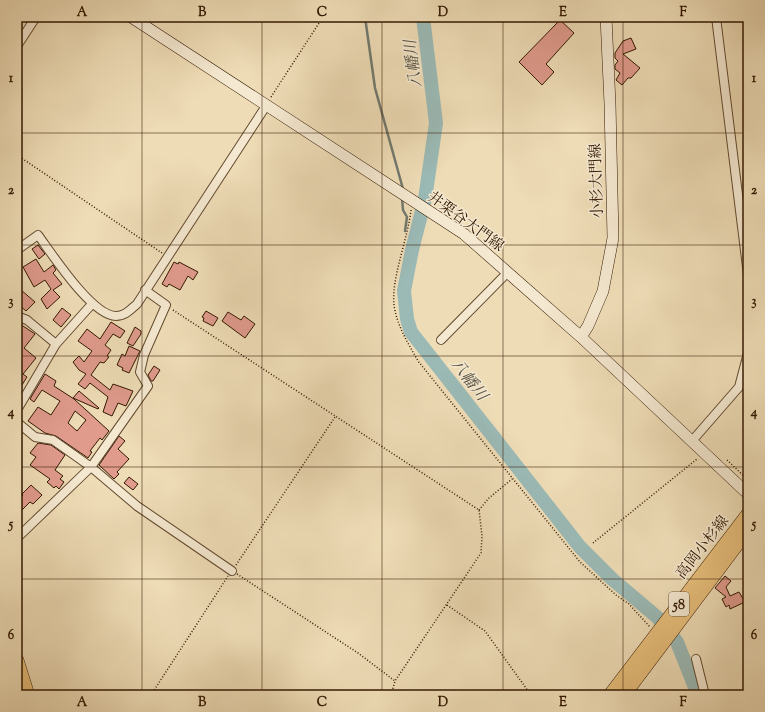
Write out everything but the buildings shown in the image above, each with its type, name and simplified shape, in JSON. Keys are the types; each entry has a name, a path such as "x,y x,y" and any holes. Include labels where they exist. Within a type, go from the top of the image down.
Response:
{"main road":[{"name":"井栗谷大門線","path":"132,17 464,234 581,338 748,494"},
{"name":"小杉大門線","path":"581,338 588,326 603,291 613,238 610,104 606,17"},
{"name":"高岡小杉線","path":"610,695 748,514"},
{"name":"高岡小杉線","path":"624,695 748,530"},
{"path":"17,660 28,695"}],"street":[{"path":"17,46 36,17"},
{"path":"716,17 748,275"},
{"path":"17,250 38,236 73,284 92,304 115,316 126,314 136,304 266,106"},
{"path":"441,340 508,272"},
{"path":"17,538 91,467 148,386 140,372 144,355 166,305 145,290"},
{"path":"17,410 56,344 92,304"},
{"path":"17,316 27,320 56,344"},
{"path":"692,441 739,387 748,353"},
{"path":"17,422 35,437 53,440 91,467 137,506 232,571"},
{"path":"696,660 705,695"}],"path":[{"path":"266,106 323,17"},
{"path":"17,155 167,256"},
{"path":"412,200 410,223 396,280 394,303 402,334 418,361 580,562 616,595 630,604 652,630"},
{"path":"166,305 479,510"},
{"path":"151,695 335,417"},
{"path":"592,543 705,453"},
{"path":"727,460 748,480"},
{"path":"391,695 395,681 481,553 482,536 479,510 489,498 512,479"},
{"path":"232,571 358,653 395,681"},
{"path":"447,605 485,631 531,695"}],"waterway":[{"path":"365,17 375,88 403,189"},
{"name":"八幡川","path":"423,17 436,123 425,199 412,250 404,291 407,319 411,332 580,547 612,579 657,617 677,642 698,695"},
{"path":"402,198 403,210 407,217 405,231"}]}
